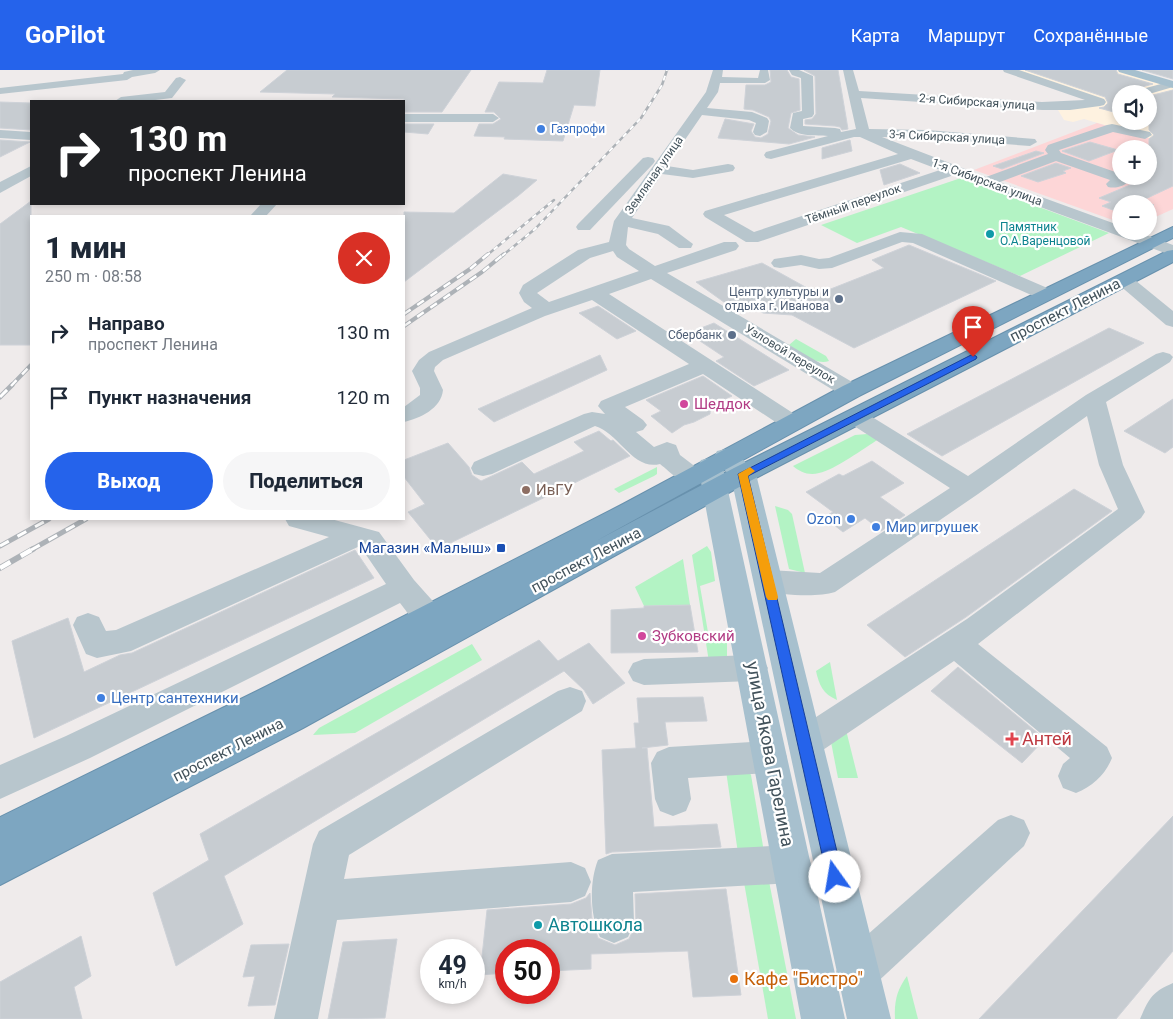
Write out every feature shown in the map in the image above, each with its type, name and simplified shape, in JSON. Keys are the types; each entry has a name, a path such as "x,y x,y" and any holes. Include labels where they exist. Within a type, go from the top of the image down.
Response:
{"highway":[{"name":"проспект Ленина","path":"0,866 285,707 717,473 791,422 1173,232"},
{"name":"проспект Ленина","path":"0,837 285,707 428,616 717,473 856,417 1173,253"},
{"path":"1098,268 1124,280"}],"main road":[{"path":"1123,70 1173,83"},
{"path":"717,473 769,581 869,1019"},
{"name":"улица Якова Гарелина","path":"717,473 752,668 822,1019"}],"street":[{"path":"0,91 155,70"},
{"path":"794,70 796,73 807,76 808,114 797,116 796,128 804,131 859,134"},
{"path":"848,70 854,94 859,134"},
{"name":"2-я Сибирская улица","path":"854,94 1042,106 1070,106 1100,102 1008,70"},
{"path":"1132,70 1173,83"},
{"path":"711,83 761,82 764,80 764,72"},
{"path":"121,100 128,73"},
{"path":"124,100 144,93 171,93 179,74"},
{"name":"Земляная улица","path":"619,232 670,150 695,116 711,83"},
{"path":"1157,88 1173,83"},
{"path":"1042,106 1052,118"},
{"path":"695,116 713,124"},
{"path":"695,116 752,116 763,122 760,132"},
{"path":"405,118 493,118"},
{"path":"1112,175 1056,156 1052,150 1107,128 1119,128 1145,135"},
{"path":"0,134 30,136"},
{"path":"771,155 859,134"},
{"name":"3-я Сибирская улица","path":"859,134 927,134 1030,142"},
{"name":"1-я Сибирская улица","path":"859,134 1173,253"},
{"path":"895,148 819,169 821,173 835,178 912,154"},
{"path":"670,150 656,152 579,232 663,230 685,244"},
{"path":"985,182 1056,156"},
{"path":"658,169 693,174 728,168"},
{"name":"Тёмный переулок","path":"835,178 711,214 752,238 954,170"},
{"path":"1,187 30,171"},
{"path":"259,215 268,205"},
{"path":"619,232 623,253 652,272"},
{"path":"547,309 531,298 528,293 530,289 619,232"},
{"path":"780,263 801,260 819,264 832,263 907,236 916,238 1045,294"},
{"path":"405,414 425,403 431,397 432,389 423,371 426,364 436,356 547,309 730,246"},
{"name":"Узловой переулок","path":"652,272 851,391"},
{"path":"1124,280 1172,318"},
{"path":"593,292 791,422"},
{"path":"769,581 825,584 969,488 1094,400 1163,358"},
{"path":"705,364 609,406 667,450 668,458 717,473"},
{"path":"805,743 954,643 1132,512 1111,465 1094,400"},
{"path":"856,417 969,488"},
{"path":"483,468 592,419 601,418 609,422 640,450 652,458 667,450"},
{"path":"302,520 369,539 404,588 428,616"},
{"path":"88,625 97,645 120,642 358,536"},
{"path":"0,782 78,747 404,588"},
{"path":"954,643 1095,758 1076,776"},
{"path":"644,672 752,668"},
{"path":"296,1019 332,844 570,701"},
{"path":"673,799 669,763 770,757"},
{"path":"857,972 1011,834"},
{"path":"614,922 612,874 792,864"},
{"path":"320,901 571,882"},
{"path":"1162,1019 1173,1005"}],"shaded area":[{"path":"1012,70 1116,70 1173,86 1173,145 1122,130 1157,130 1157,85 1112,85 1112,127 1084,119 1073,122 1064,120 1055,105 1099,101"},
{"path":"1097,123 1112,127 1112,130 1121,130 1156,140 1112,140 1112,185 1157,185 1157,140 1173,145 1173,209 1157,216 1157,195 1112,195 1112,220 974,170"}],"green space":[{"path":"961,178 1109,233 1020,276 901,227 857,243 821,225"},
{"path":"796,339 826,356 829,361 819,362 814,360 789,345"},
{"path":"867,434 879,439 826,471 808,474 793,466 855,435"},
{"path":"657,467 657,474 654,476 619,493 614,489"},
{"path":"775,506 788,510 792,514 805,573 789,569"},
{"path":"707,546 711,552 715,581 700,586 709,638 727,641 727,656 709,662 692,555"},
{"path":"683,559 690,605 644,606 635,587"},
{"path":"472,644 482,660 355,733 313,735 319,728"},
{"path":"830,662 837,700 828,695 822,688 816,671"},
{"path":"845,726 858,778 838,778 831,742"},
{"path":"725,764 748,770 751,775 765,858 739,860"},
{"path":"742,871 767,871 796,1019 768,1019"},
{"path":"907,976 918,1019 895,1019 897,996"}],"building":[{"path":"287,70 471,70 442,112 405,112 404,99 332,97 335,94 260,92"},
{"path":"547,70 600,70 595,106 574,105 563,141 474,136 479,124 493,124 501,119 494,112 485,112 499,82 543,83"},
{"path":"770,70 787,70 791,77 799,79 800,110 791,113 788,128 798,135 815,137 789,144 718,138 725,119 754,124 751,131 755,137 761,138 768,134 771,121 769,117 753,110 744,109 746,85 765,85 771,82"},
{"path":"804,70 838,70 848,129 842,130 840,127 835,126 805,124 805,120 812,119 816,114 815,76"},
{"path":"1025,70 1116,70 1118,74 1153,84 1112,85 1112,112 1099,108 1104,107 1108,103 1105,97"},
{"path":"1142,70 1173,70 1173,79"},
{"path":"1173,90 1173,186 1154,195 1112,195 1112,210 1102,206 1111,202 1099,198 1130,185 1157,185 1157,140 1149,140 1154,135 1149,130 1157,130 1157,94"},
{"path":"0,102 30,103 30,130 0,128"},
{"path":"405,124 434,124 428,134 405,132"},
{"path":"0,140 30,142 0,157"},
{"path":"850,140 852,151 822,159 822,148"},
{"path":"1090,142 1112,148 1112,152 1089,161 1062,151"},
{"path":"1036,151 1044,153 1002,169 993,166"},
{"path":"1056,163 1071,168 1063,171 1066,173 1038,182 1021,176"},
{"path":"900,164 920,173 884,185 880,170"},
{"path":"503,174 537,180 405,281 404,212 454,213"},
{"path":"30,202 30,345 0,345 0,224"},
{"name":"Центр культуры и отдыха г. Иванова","path":"909,245 996,281 854,348 792,315 763,313 749,304 728,305 696,282 762,263 818,294 884,268 872,260"},
{"path":"598,306 636,331 617,339 579,313"},
{"path":"714,323 789,370 754,386 716,361 724,357 688,333"},
{"path":"1109,328 1144,343 942,456 907,434"},
{"path":"600,355 607,370 494,422 478,409"},
{"name":"Шеддок","path":"703,376 732,396 719,402 711,399 710,414 684,425 672,433 651,416 661,411 646,400"},
{"path":"1173,399 1173,447 1165,453 1124,431"},
{"name":"ИвГУ","path":"599,431 611,441 613,440 630,456 438,549 408,512 425,504 405,478 405,460 448,443 469,467 472,475 481,481 522,462 534,474 584,451 574,442"},
{"path":"872,461 904,483 880,497 905,515 881,531 865,518 843,532 824,517 833,512 806,492 839,474 843,476"},
{"path":"1074,489 1112,511 966,617 905,657 867,625"},
{"path":"355,550 374,578 34,738 12,641 68,618 84,672 120,655 132,653"},
{"path":"690,605 698,652 611,653 611,610 644,608 644,606"},
{"path":"539,640 558,661 589,643 625,683 593,704 584,690 564,671 224,876 243,924 176,966 153,893 209,860 200,834"},
{"path":"958,667 1045,739 1022,763 931,691"},
{"path":"703,697 707,721 665,722 668,745 642,748 647,748 654,827 717,824 721,847 612,852 606,854 602,750 636,748 634,723 639,723 637,698"},
{"path":"1173,816 1173,951 1116,1019 979,1019"},
{"path":"726,889 741,995 693,997 688,951 591,954 591,969 560,970 560,939 495,939 495,974 485,975 484,939 487,910 571,904 586,898 590,893 592,919 598,938 615,945 629,939 636,924 635,894"},
{"path":"81,936 91,976 74,987 82,1019 0,1019 0,982"},
{"path":"397,939 385,1018 328,1019 343,942"},
{"path":"289,944 275,1005 248,1006 255,976 243,977 251,945"}],"railway":[{"path":"502,256 535,229 641,118 662,85 667,70"},
{"path":"486,256 554,200"},
{"path":"405,313 470,269 488,254"},
{"path":"405,325 482,272 504,254"},
{"path":"11,386 30,366"},
{"path":"0,397 11,386"},
{"path":"0,546 47,520"},
{"path":"31,550 84,520"},
{"path":"0,568 33,549"}],"slow traffic":[{"path":"750,471 743,474 772,597"}],"place":[{"name":"Газпрофи","path":"541,129"},
{"name":"Памятник О.А.Варенцовой","path":"990,234"},
{"name":"Центр культуры и отдыха г. Иванова","path":"839,299"},
{"name":"Сбербанк","path":"732,335"},
{"name":"Шеддок","path":"684,404"},
{"name":"ИвГУ","path":"526,490"},
{"name":"Ozon","path":"851,519"},
{"name":"Мир игрушек","path":"876,527"},
{"name":"Магазин «Малыш»","path":"501,548"},
{"name":"Зубковский","path":"642,636"},
{"name":"Центр сантехники","path":"101,698"},
{"name":"Антей","path":"1012,739"},
{"name":"Автошкола","path":"538,925"},
{"name":"Кафе \"Бистро\"","path":"734,979"}],"route":[{"path":"835,877 769,581 743,474 973,357"}]}
